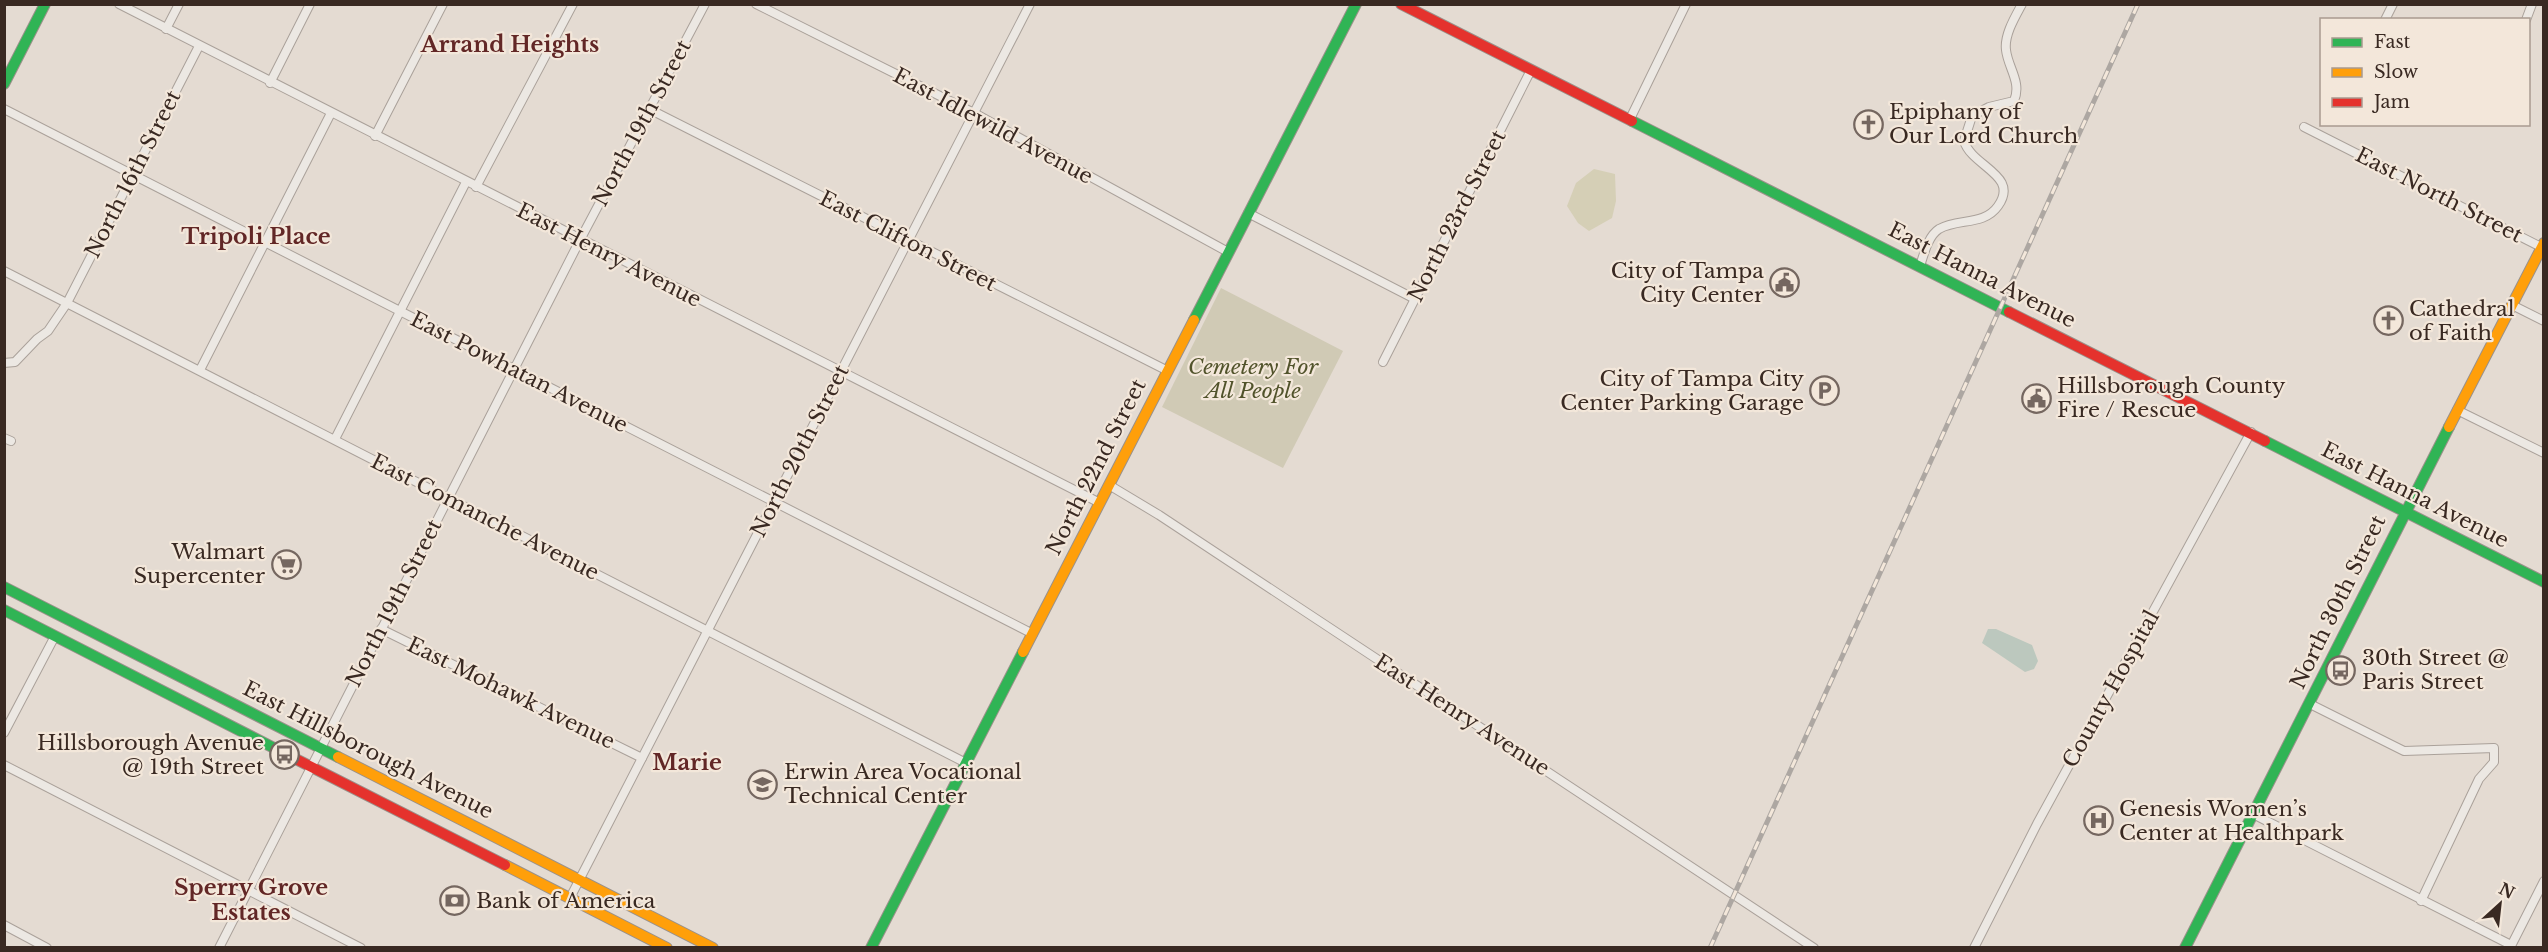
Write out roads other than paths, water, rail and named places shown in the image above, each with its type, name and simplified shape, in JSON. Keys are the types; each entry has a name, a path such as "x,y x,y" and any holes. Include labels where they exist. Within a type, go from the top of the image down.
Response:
{"street":[{"path":"4,84 45,4"},
{"name":"East Henry Avenue","path":"119,4 476,188 1100,503"},
{"path":"166,29 178,4"},
{"path":"270,83 310,4"},
{"path":"375,136 443,4"},
{"path":"476,188 573,4"},
{"name":"North 19th Street","path":"219,948 580,240 705,4"},
{"name":"East Idlewild Avenue","path":"756,4 974,113 1228,252"},
{"name":"North 20th Street","path":"570,898 1030,4"},
{"name":"North 22nd Street","path":"871,948 1356,4"},
{"name":"East Hanna Avenue","path":"1401,4 2544,582"},
{"path":"1630,119 1686,4"},
{"path":"1920,266 1930,240 1939,229 1966,220 1983,219 1997,207 2004,195 2001,179 1997,173 1972,156 1964,141 1972,116 1989,107 2014,101 2018,92 2006,48 2006,38 2022,4"},
{"path":"2386,18 2393,4"},
{"name":"North 16th Street","path":"4,363 15,362 48,331 67,303 199,46"},
{"name":"North 23rd Street","path":"1383,362 1531,70"},
{"name":"East Powhatan Avenue","path":"4,109 1033,634"},
{"name":"East Clifton Street","path":"649,109 1167,371"},
{"path":"200,370 331,113"},
{"name":"East North Street","path":"2304,127 2542,245"},
{"path":"334,439 466,182"},
{"path":"1248,213 1415,299"},
{"name":"North 30th Street","path":"2185,948 2542,245"},
{"name":"East Comanche Avenue","path":"4,271 966,763"},
{"path":"2511,304 2544,321"},
{"path":"2457,410 2544,453"},
{"name":"County Hospital","path":"1974,948 2037,824 2251,432"},
{"name":"East Henry Avenue","path":"1109,485 1159,515 1815,948"},
{"name":"East Hillsborough Avenue","path":"4,587 713,948"},
{"name":"East Hillsborough Avenue","path":"4,610 666,948"},
{"name":"East Mohawk Avenue","path":"381,629 642,758"},
{"path":"4,733 55,636"},
{"path":"2310,704 2404,751 2494,748 2494,762 2479,779 2421,901"},
{"path":"4,765 361,948"},
{"path":"2253,814 2510,946 2544,881"},
{"path":"4,926 47,948"}],"railway":[{"path":"1710,948 2138,4"}],"place":[{"name":"Epiphany of Our Lord Church","path":"1868,124"},
{"name":"City of Tampa City Center","path":"1785,283"},
{"name":"Cathedral of Faith","path":"2388,321"},
{"name":"City of Tampa City Center Parking Garage","path":"1825,391"},
{"name":"Hillsborough County Fire / Rescue","path":"2036,398"},
{"name":"Walmart Supercenter","path":"286,564"},
{"name":"30th Street @ Paris Street","path":"2341,670"},
{"name":"Hillsborough Avenue @ 19th Street","path":"285,755"},
{"name":"Erwin Area Vocational Technical Center","path":"763,784"},
{"name":"Genesis Women’s Center at Healthpark","path":"2098,821"},
{"name":"Bank of America","path":"455,901"}],"district":[{"name":"Arrand Heights","path":"510,44"},
{"name":"Tripoli Place","path":"256,236"},
{"name":"Marie","path":"687,762"},
{"name":"Sperry Grove Estates","path":"251,900"}],"park label":[{"name":"Cemetery For All People","path":"1253,379"}]}
